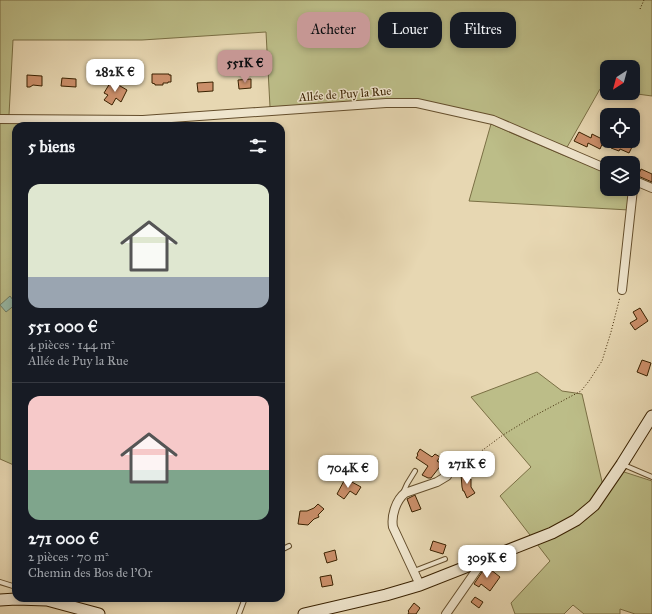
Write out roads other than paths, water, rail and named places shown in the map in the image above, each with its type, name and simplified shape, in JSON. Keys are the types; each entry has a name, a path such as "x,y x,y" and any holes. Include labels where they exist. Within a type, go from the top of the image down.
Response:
{"main road":[{"path":"304,614 386,596 420,585 552,533 576,520 594,504 622,464 652,416"},
{"path":"0,600 12,599"},
{"path":"54,602 98,614"}],"street":[{"name":"Allée de Puy la Rue","path":"0,119 143,120 378,103 418,103 493,120 600,166"},
{"path":"640,186 652,188"},
{"path":"622,290 632,196"},
{"path":"420,585 393,527 393,514 405,493 437,482 447,476"},
{"path":"446,614 479,566 479,561"}],"lane":[{"path":"622,464 652,477"},
{"path":"402,496 415,471"},
{"path":"285,548 289,546"},
{"path":"414,571 445,559"},
{"path":"0,582 12,586"},
{"path":"239,614 244,602"}]}
